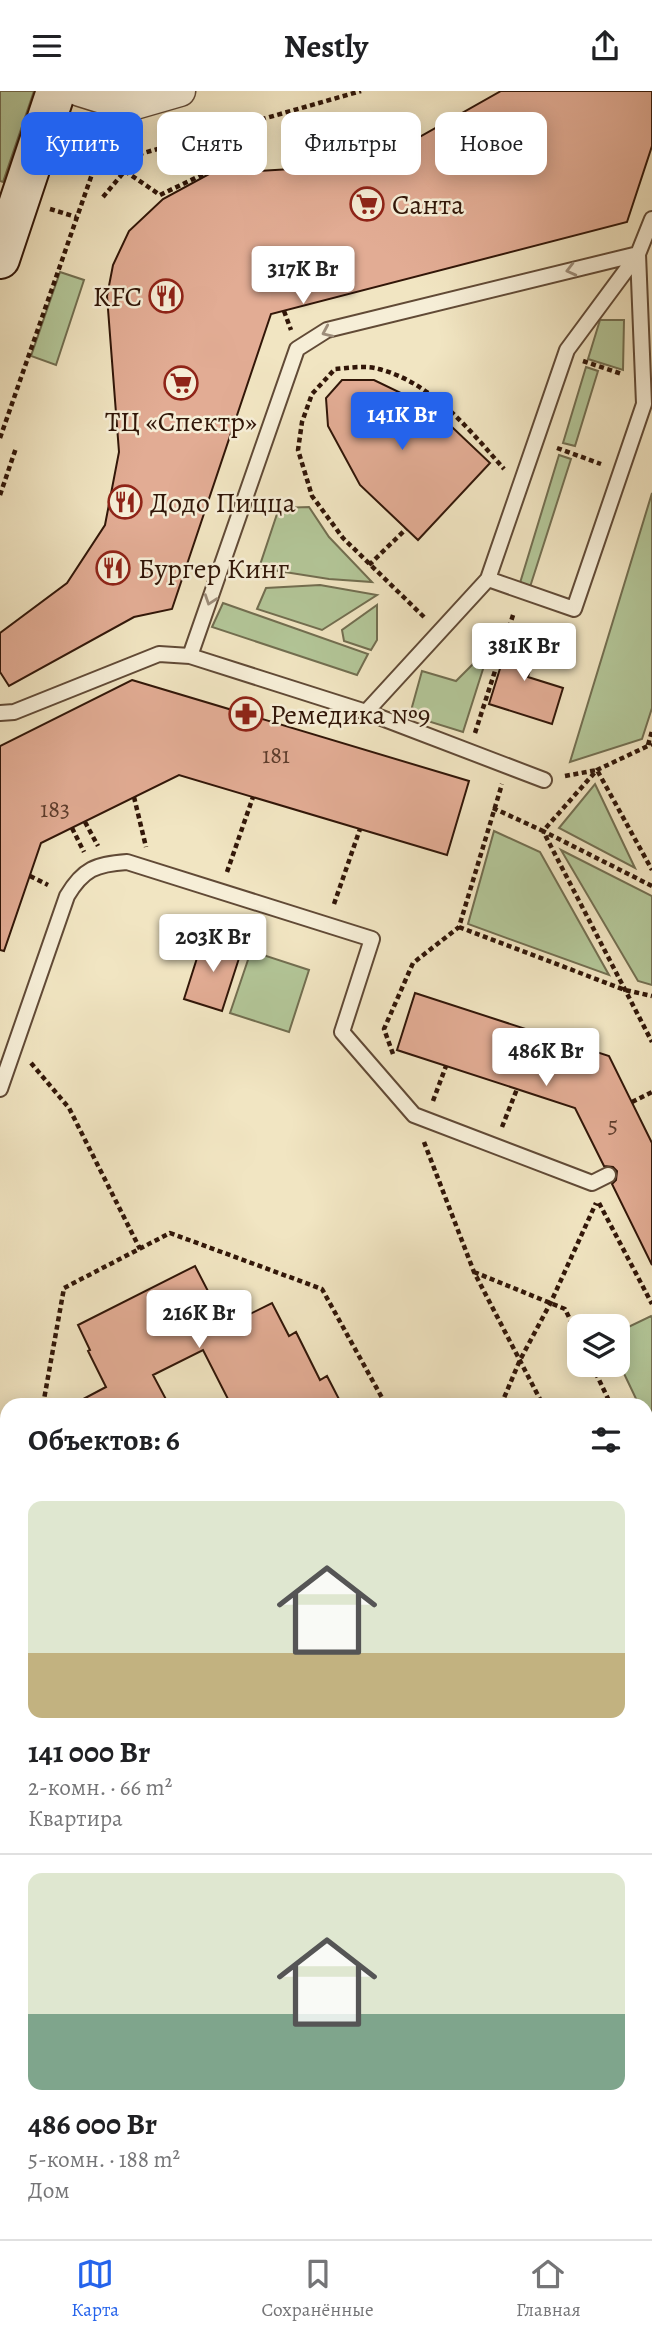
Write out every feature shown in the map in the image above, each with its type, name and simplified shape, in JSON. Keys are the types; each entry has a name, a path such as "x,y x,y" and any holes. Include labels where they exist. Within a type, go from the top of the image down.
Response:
{"main road":[{"path":"0,259 55,91"}],"street":[{"path":"80,91 128,106 180,91"}],"lane":[{"path":"366,712 488,579 568,350 638,254 652,219"},
{"path":"488,579 574,609 644,404 638,254"},
{"path":"190,656 297,349 327,330 638,254"},
{"path":"0,713 14,712 159,654 190,656 366,712 544,780"},
{"path":"0,1089 67,896 78,878 92,869 107,863 127,862 372,939 342,1032 420,1118 592,1183 608,1175"}],"path":[{"path":"143,153 361,91"},
{"path":"0,438 60,272 91,175"},
{"path":"103,197 122,175"},
{"path":"131,175 160,195 202,175"},
{"path":"46,208 76,217"},
{"path":"566,355 642,381"},
{"path":"440,632 343,538 312,496 298,450 302,422 312,394 335,369 377,368 421,387 466,425 520,488"},
{"path":"536,440 621,471"},
{"path":"0,495 16,448"},
{"path":"369,565 406,529"},
{"path":"469,753 521,591"},
{"path":"544,780 597,770 650,744 652,731"},
{"path":"397,1066 384,1029 413,963 459,927 493,808 508,768"},
{"path":"543,831 597,770"},
{"path":"597,770 652,870"},
{"path":"134,797 151,869"},
{"path":"221,891 253,797"},
{"path":"493,808 652,886"},
{"path":"327,924 360,829"},
{"path":"543,831 652,1042"},
{"path":"459,927 625,990 652,996"},
{"path":"15,1045 69,1108 140,1249"},
{"path":"446,1066 420,1118 474,1272 540,1398"},
{"path":"495,1146 517,1089"},
{"path":"632,1102 652,1092"},
{"path":"504,1398 597,1199 652,1304"},
{"path":"44,1398 64,1288 170,1233 323,1289 382,1398"},
{"path":"474,1272 551,1302 565,1309 567,1314"},
{"path":"598,1377 608,1398"}],"green space":[{"path":"0,91 34,91 27,112 21,112 21,129 3,182 0,181"},
{"path":"60,272 84,280 56,365 31,356"},
{"path":"600,320 624,320 623,370 588,359"},
{"path":"586,367 598,371 575,446 563,443"},
{"path":"559,455 571,459 530,587 520,583"},
{"path":"652,493 652,708 642,739 570,762"},
{"path":"309,507 329,537 372,582 329,579 259,568 279,508"},
{"path":"320,585 377,595 322,630 257,609 266,588"},
{"path":"223,603 368,654 357,675 212,627"},
{"path":"377,605 377,640 371,650 344,641 342,630"},
{"path":"490,647 463,732 421,719 412,707 422,671 456,681"},
{"path":"595,784 635,868 559,828"},
{"path":"494,831 540,852 609,975 468,924"},
{"path":"561,850 652,896 652,985 638,981"},
{"path":"251,951 309,970 289,1032 230,1013"},
{"path":"651,1316 652,1398 636,1398 626,1377 630,1377 630,1326"}],"building":[{"name":"ТЦ «Спектр»","path":"501,91 652,91 652,146 627,222 271,314 172,609 134,617 9,686 0,672 0,633 67,583 105,525 119,452 107,296 113,265 129,231 163,199 207,175 267,175 267,171 281,170 281,175 421,175 421,136 435,128 435,175 547,175 547,112 464,112"},
{"path":"342,380 374,380 432,408 490,463 418,540 360,485 328,426 326,398"},
{"path":"512,630 539,639 528,677 563,688 552,724 489,704"},
{"path":"132,680 469,781 447,855 179,775 41,843 4,951 0,950 0,746"},
{"path":"204,936 242,949 222,1011 184,999"},
{"path":"415,993 609,1056 652,1143 652,1265 612,1184 616,1180 617,1171 613,1167 604,1166 575,1108 397,1050"},
{"path":"195,1266 226,1326 272,1303 289,1336 296,1332 320,1380 327,1376 338,1398 227,1398 203,1350 153,1375 165,1398 85,1398 106,1387 78,1325"}],"place":[{"name":"Санта","path":"367,204"},
{"name":"KFC","path":"166,296"},
{"name":"ТЦ «Спектр»","path":"181,383"},
{"name":"Додо Пицца","path":"125,502"},
{"name":"Бургер Кинг","path":"113,568"},
{"name":"Ремедика №9","path":"246,714"}]}
